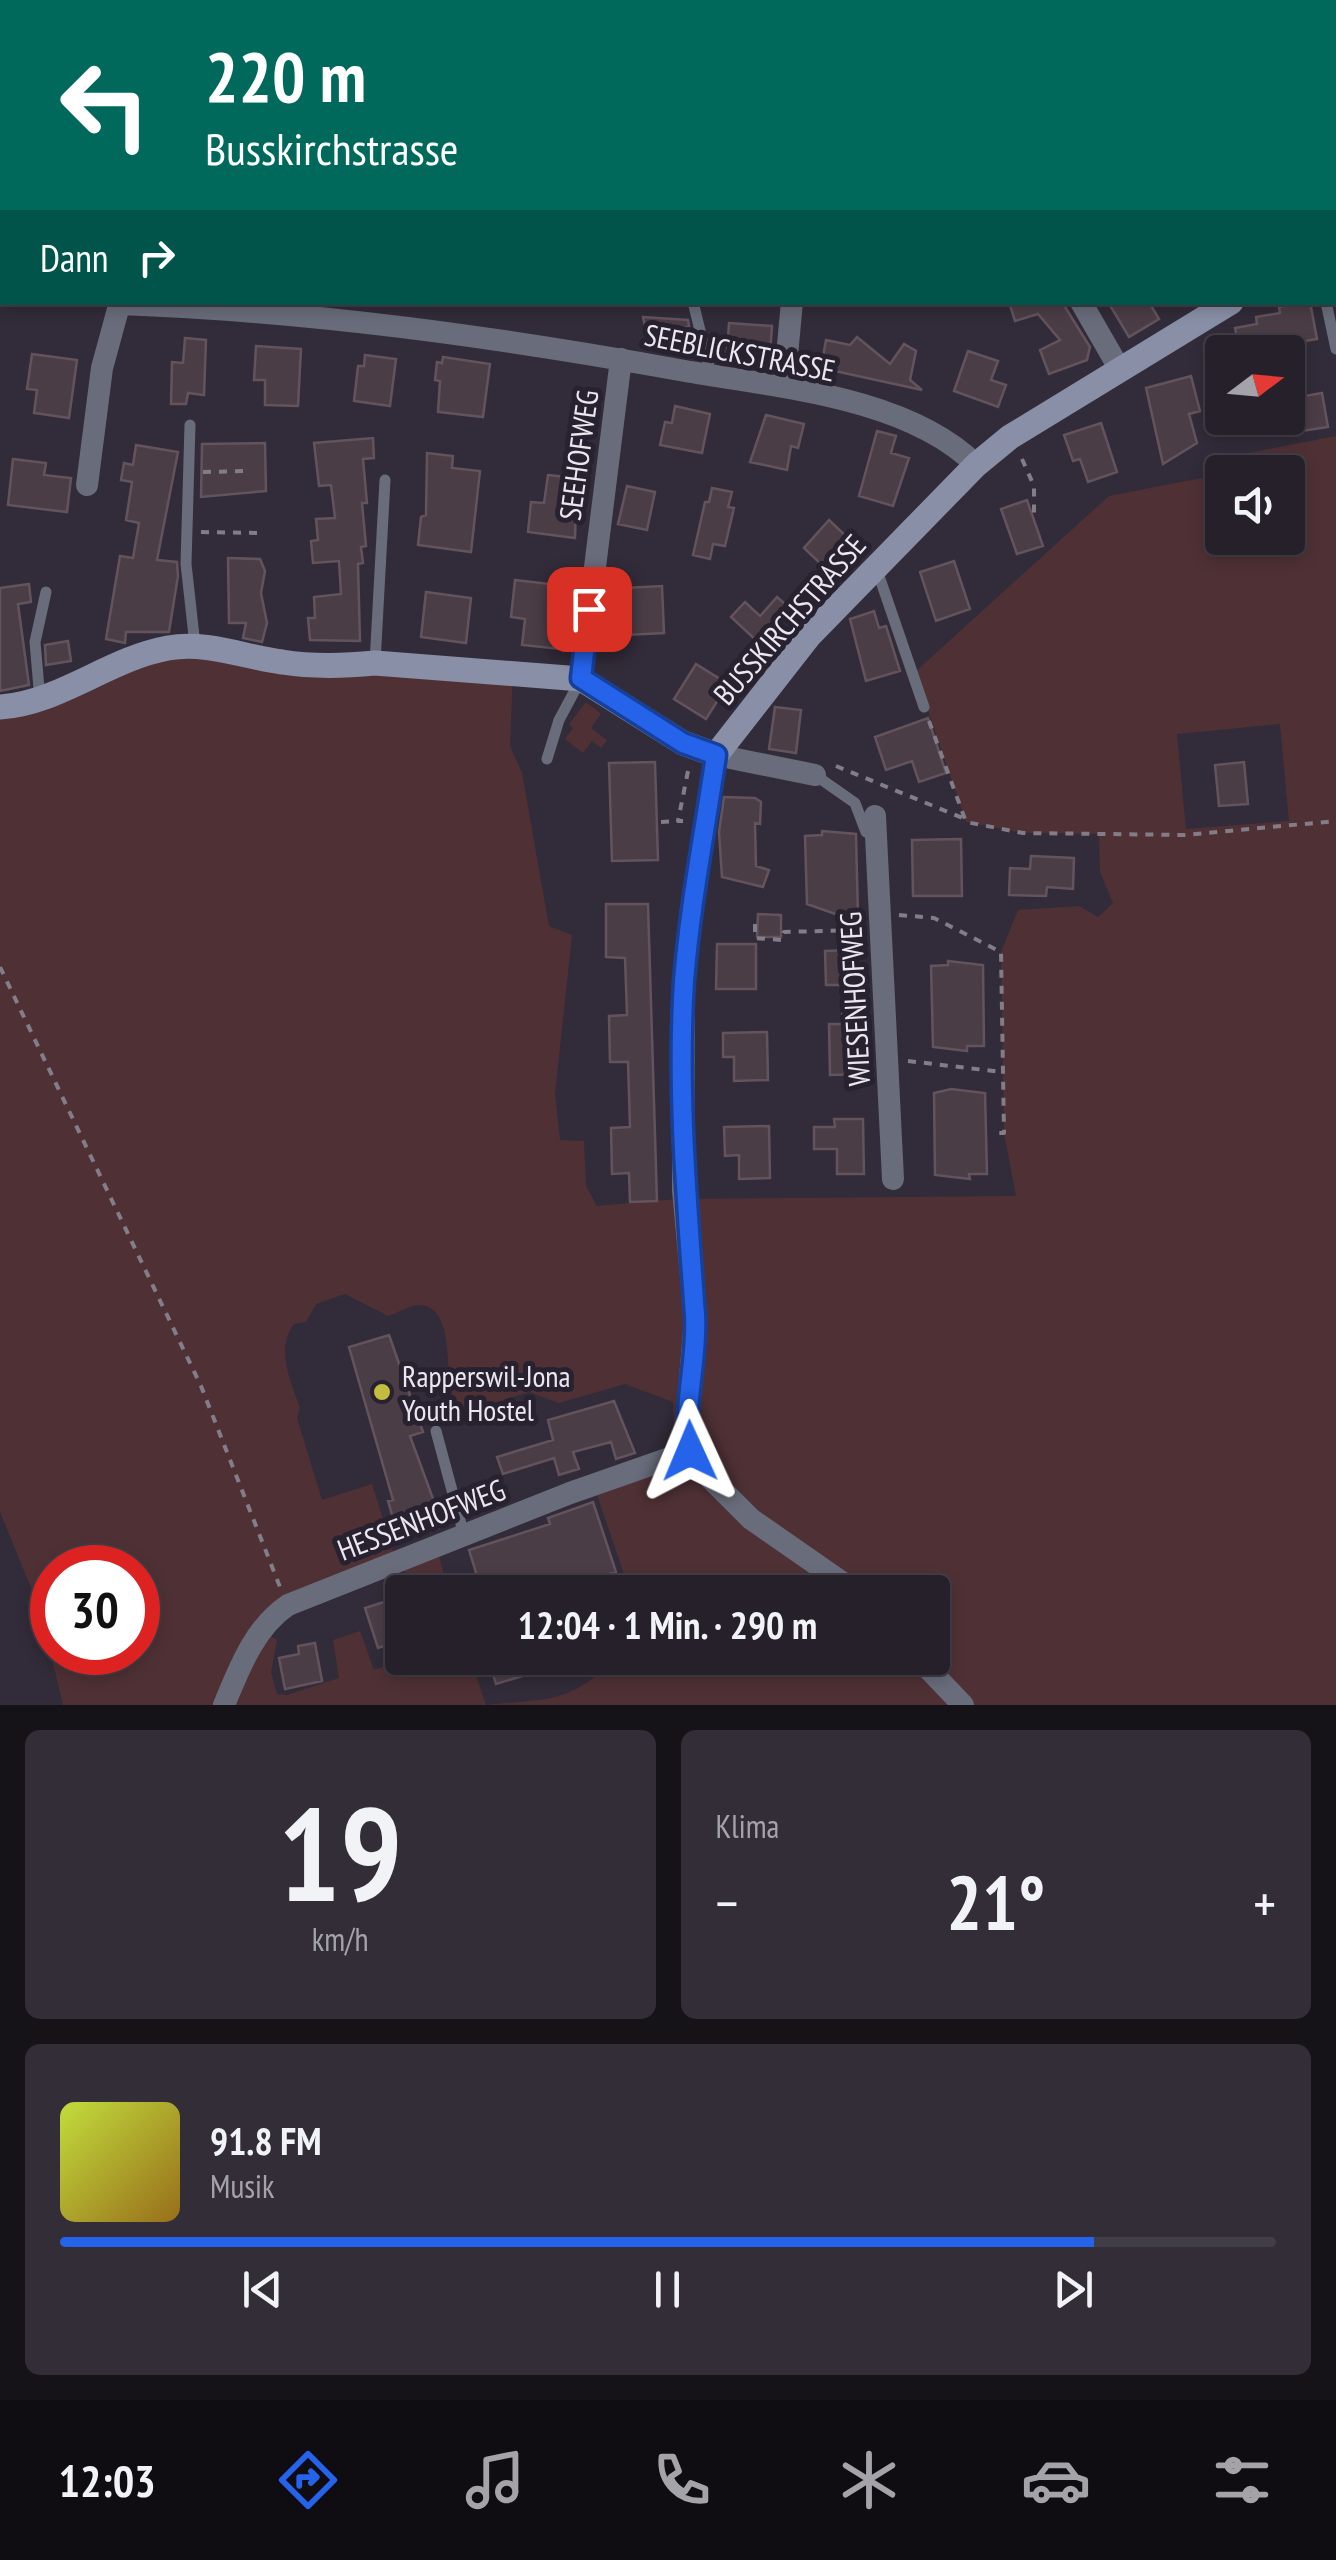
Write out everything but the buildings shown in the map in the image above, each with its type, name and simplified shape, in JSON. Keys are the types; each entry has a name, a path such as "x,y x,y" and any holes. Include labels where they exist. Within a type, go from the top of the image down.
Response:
{"street":[{"path":"87,485 102,368 119,305"},
{"name":"SEEBLICKSTRASSE","path":"147,305 391,323 784,387 925,426 952,441 976,465"},
{"path":"784,387 792,305"},
{"path":"1082,305 1120,368"},
{"name":"BUSSKIRCHSTRASSE","path":"716,755 809,636 976,465 1010,438 1226,305"},
{"name":"SEEHOFWEG","path":"581,678 622,359"},
{"path":"0,707 40,700 131,658 196,645 283,662 342,666 375,663 581,678 683,743 716,755 816,775"},
{"path":"716,755 690,916 684,985 683,1190 695,1319 686,1426 690,1451 703,1471 752,1519 832,1575"},
{"name":"WIESENHOFWEG","path":"871,826 893,1178"},
{"name":"HESSENHOFWEG","path":"224,1705 245,1656 273,1615 288,1605 690,1451"},
{"path":"934,1675 962,1705"}],"lane":[{"path":"694,305 711,376"},
{"path":"1327,305 1336,349"},
{"path":"190,425 187,532 196,645"},
{"path":"375,663 385,480"},
{"path":"876,566 924,707"},
{"path":"40,700 34,642 46,592"},
{"path":"547,759 559,720 581,678"},
{"path":"816,775 855,804 871,826"},
{"path":"436,1431 464,1535"}],"path":[{"path":"1010,438 1034,486 1034,520"},
{"path":"188,472 248,471"},
{"path":"187,532 256,533"},
{"path":"924,707 966,822 1023,833 1185,835 1336,821"},
{"path":"675,761 688,770 678,821"},
{"path":"660,822 707,821"},
{"path":"879,914 934,918 1001,952 1004,1133 996,1133"},
{"path":"755,924 755,938 782,940 784,932 844,930"},
{"path":"0,966 201,1386 288,1605"},
{"path":"994,1006 1002,1006"},
{"path":"888,1060 1002,1072"}],"shaded area":[{"path":"1336,436 1336,1705 486,1705 63,1705 56,1675 160,1675 160,1545 30,1545 30,1585 0,1512 0,707 166,649 513,671 510,746 522,773 549,926 572,935 555,1094 560,1140 584,1141 586,1186 597,1206 677,1199 1016,1196 1004,1133 1001,952 1018,910 1079,906 1098,917 1113,903 1100,872 1099,834 1023,833 966,822 915,672 1109,496 1205,477 1205,555 1305,555 1305,455 1242,455","holes":["1280,724 1289,821 1186,829 1177,734","345,1294 388,1316 417,1305 436,1313 446,1340 451,1390 463,1413 529,1392 559,1403 625,1384 673,1402 674,1446 395,1557 372,1484 322,1500 289,1377 286,1344 294,1324 306,1322 316,1304"]},
{"path":"586,702 601,714 591,728 607,740 601,748 592,741 583,753 565,739 573,728 569,724"}],"place":[{"name":"Rapperswil-Jona Youth Hostel","path":"382,1392"}],"route":[{"path":"589,609 581,678 683,743 716,755 690,916 684,985 683,1190 695,1319 686,1426 690,1451"}]}
